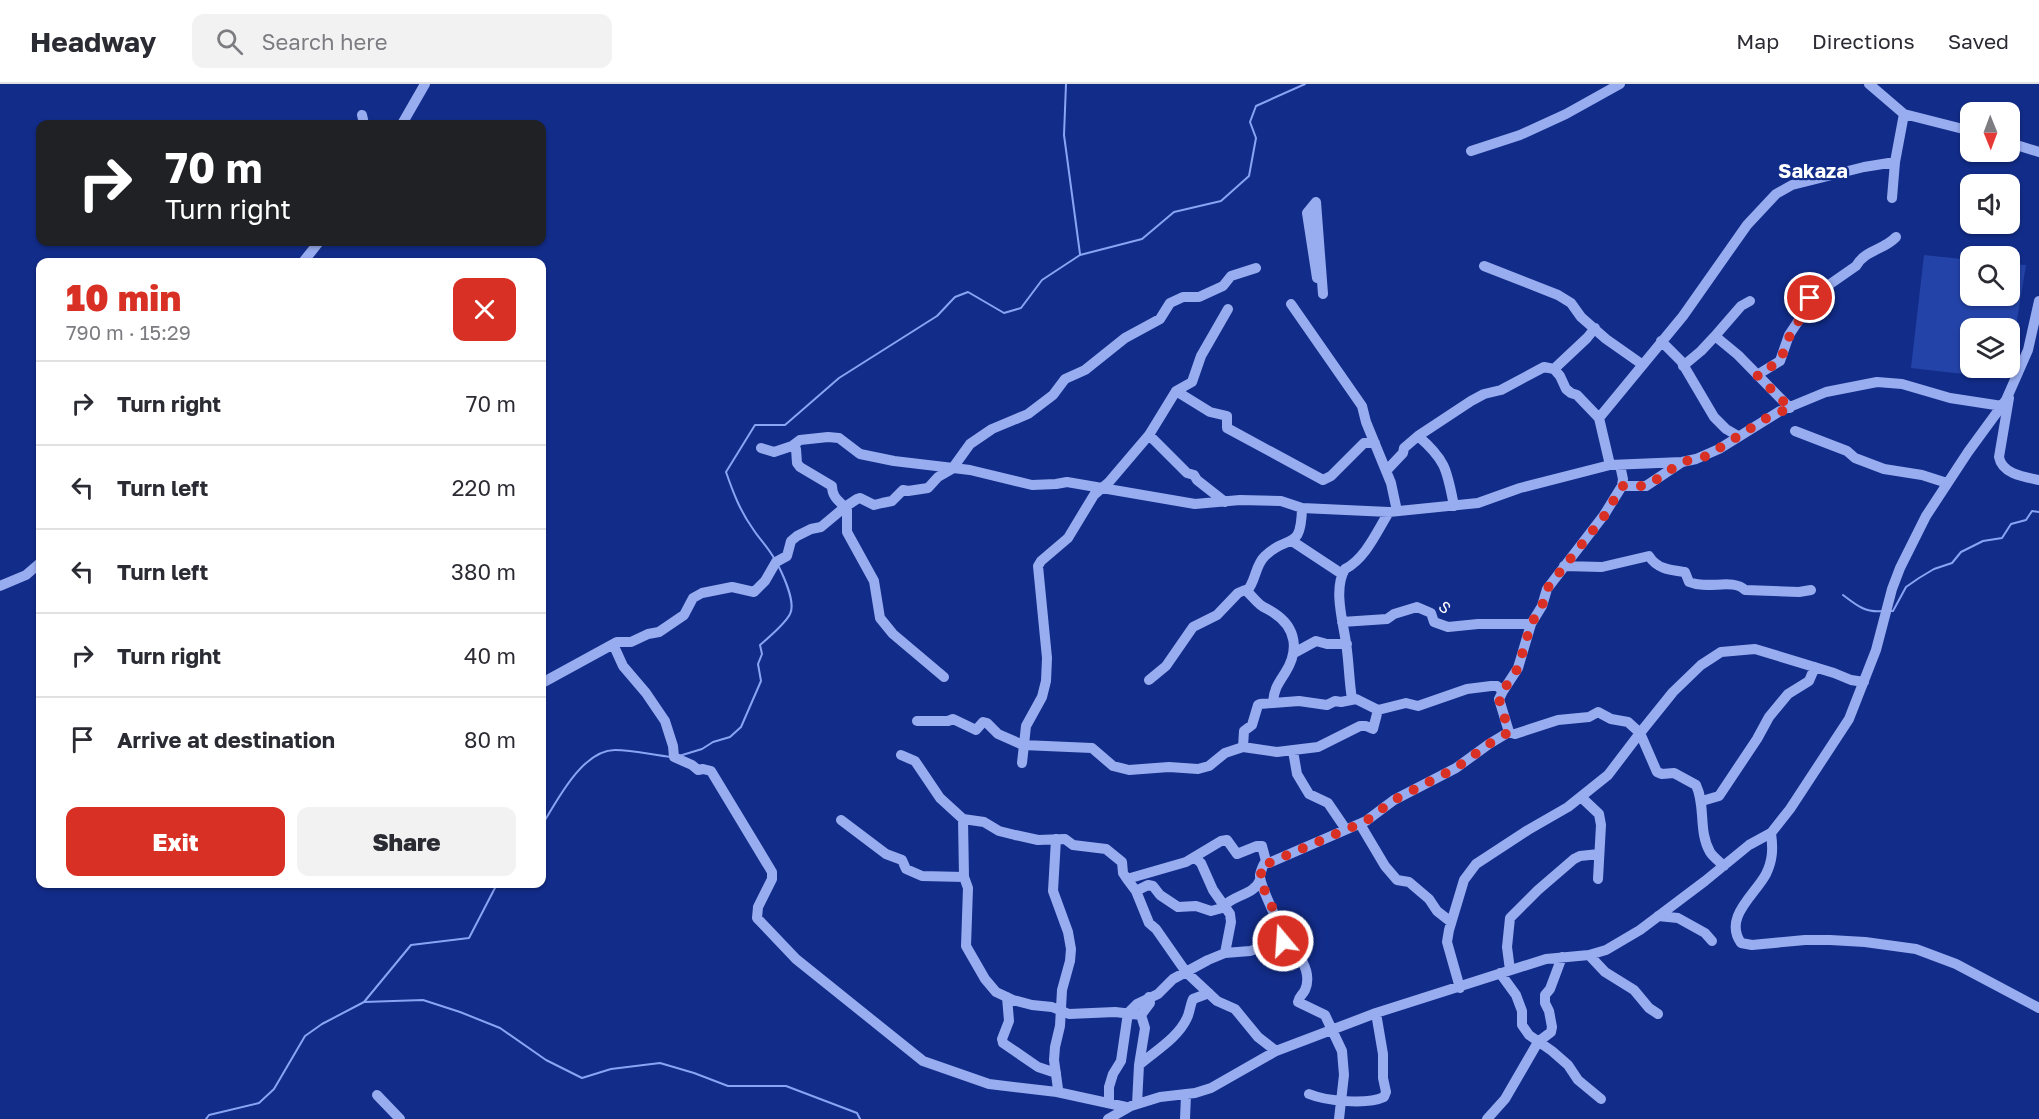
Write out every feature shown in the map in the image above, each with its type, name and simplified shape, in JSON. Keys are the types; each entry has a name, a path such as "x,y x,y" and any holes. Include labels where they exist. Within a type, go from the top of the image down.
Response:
{"street":[{"path":"404,120 425,84"},
{"path":"1471,151 1520,135 1566,114 1620,84"},
{"path":"1869,84 1904,114 1960,128"},
{"path":"1892,198 1895,162 1904,114"},
{"path":"2020,146 2039,152"},
{"path":"1599,418 1660,341 1683,316 1747,225 1776,195 1792,185 1864,167 1895,162"},
{"path":"1317,278 1307,213 1316,202 1323,294"},
{"path":"1757,375 1780,361 1790,335 1803,314 1803,305 1810,298 1856,266 1860,259 1885,246 1896,237"},
{"path":"306,258 316,246"},
{"path":"1484,266 1558,295 1571,303 1581,317 1606,339 1643,365"},
{"path":"546,681 613,644 631,642 648,634 659,632 684,615 693,598 702,593 732,587 754,592 765,581 776,562 787,556 791,542 805,531 821,527 860,498 874,505 892,501 903,490 928,488 938,477 952,469 970,444 992,429 1028,414 1053,395 1065,379 1085,370 1125,338 1160,319 1170,303 1183,297 1199,297 1223,286 1231,276 1256,268"},
{"path":"1683,366 1701,351 1741,306 1750,301"},
{"path":"1115,1117 1132,1106 1211,1088 1276,1051 1376,1013 1546,959 1589,955 1606,950 1658,916 1749,845 1771,832 1790,809 1848,719 1864,682 1900,568 1926,516 2010,392 2028,350 2039,301"},
{"path":"1291,304 1362,406 1386,471 1393,511 1363,554 1354,564 1345,568 1340,580 1342,622 1347,644 1352,699"},
{"path":"1022,763 1026,726 1042,697 1046,681 1047,658 1038,566 1068,538 1094,495 1149,435 1176,391 1192,382 1201,356 1227,309"},
{"path":"1554,369 1595,328"},
{"path":"1715,336 1738,355 1790,408"},
{"path":"1660,341 1683,366 1714,417 1726,429 1738,436"},
{"path":"2028,350 2039,344"},
{"path":"1386,471 1403,453 1404,448 1418,436 1484,394 1501,390 1544,368 1554,369 1566,389 1577,395 1599,418 1615,465 1623,479 1622,486 1605,515 1547,589 1542,606 1531,624 1518,668 1499,699 1509,732"},
{"path":"761,448 774,452 792,446 800,440 839,438 860,454 970,470 1032,485 1067,482 1195,504 1240,500 1281,501 1302,508 1393,511 1478,503 1520,488 1615,465 1682,462 1707,456 1770,416 1826,392 1890,382 1950,398 2002,406"},
{"path":"1176,391 1210,412 1227,416 1227,428 1323,480 1331,476 1364,443 1375,443"},
{"path":"2010,392 1999,457 2001,464 2006,470 2039,480"},
{"path":"1795,431 1847,451 1855,458 1884,469 1947,483"},
{"path":"1149,435 1187,473 1194,475 1197,480 1225,502"},
{"path":"1418,436 1444,462 1454,506"},
{"path":"792,446 795,449 796,463 832,486 834,498 847,510 847,532 874,581 880,618 893,634 944,677"},
{"path":"1622,486 1647,486 1682,462"},
{"path":"1247,591 1265,555 1298,537 1301,531 1302,508"},
{"path":"1292,541 1342,574"},
{"path":"1564,566 1602,567 1649,556 1654,563 1665,569 1685,572 1689,582 1699,586 1731,584 1740,585 1745,590 1799,592 1811,590"},
{"path":"0,586 26,575 36,566"},
{"path":"1149,680 1166,666 1194,627 1217,615 1241,590 1247,591 1260,605 1276,614 1292,629 1294,653 1286,672 1273,691 1273,702"},
{"name":"S","path":"1342,622 1387,619 1394,614 1417,607 1431,613 1434,622 1439,626 1531,624"},
{"path":"1294,653 1316,641 1327,644 1347,644"},
{"path":"613,644 623,666 646,693 665,721 674,757 698,770 711,771 772,872 772,879 758,907 757,918 796,959 923,1061 989,1084 1056,1092 1132,1106"},
{"path":"1460,988 1448,942 1451,922 1464,880 1476,864 1568,807 1608,775 1680,685 1701,665 1721,652 1755,649 1851,680 1864,682"},
{"path":"1702,801 1719,796 1769,717 1788,694 1809,681 1815,667"},
{"path":"1243,747 1244,731 1252,725 1258,705 1273,702 1308,702 1327,705 1335,701 1356,699 1378,710 1406,703 1418,706 1467,689 1497,686 1503,691"},
{"path":"917,721 953,719 976,730 983,722 998,734 1023,745 1092,748 1113,766 1129,770 1169,767 1198,769 1209,766 1225,753 1243,747 1277,752 1293,751 1318,747 1360,726 1373,729 1378,710"},
{"path":"1266,861 1269,863 1288,856 1345,828 1360,824 1394,800 1456,768 1509,732 1515,734 1558,720 1589,717 1598,712 1611,719 1628,722 1640,733 1657,772 1674,773 1696,785 1702,801 1701,819 1706,841 1711,854 1724,866"},
{"path":"1293,751 1297,774 1309,794 1328,803 1345,828"},
{"path":"901,754 915,761 939,798 963,819 984,822 999,831 1038,840 1065,839 1073,845 1110,850 1122,862 1123,873 1136,891 1149,923 1156,929 1186,972 1217,1001 1235,1009 1258,1037 1276,1051"},
{"path":"1581,797 1599,814 1601,825 1598,879"},
{"path":"963,819 964,877 968,888 966,946 984,979 996,993 1032,1005 1052,1007 1062,1013 1141,1015"},
{"path":"840,820 886,854 902,860 906,869 922,876 964,877"},
{"path":"1360,824 1396,880 1409,882 1451,922"},
{"path":"1771,832 1773,856 1766,874 1738,912 1736,929 1741,943 1752,945 1830,940 1916,949 1956,964 2039,1008"},
{"path":"1056,839 1053,891 1068,932 1071,949 1062,990 1062,1013 1055,1047 1058,1089 1056,1092"},
{"path":"1127,879 1195,858 1221,841 1227,840 1238,854 1262,846 1266,861 1256,889 1232,898 1225,906 1211,911 1196,906 1178,907 1160,895 1154,886 1148,885 1136,891"},
{"path":"1599,854 1574,859 1510,918 1505,971 1522,1011 1522,1025 1529,1035 1568,1065 1578,1080 1601,1099"},
{"path":"1195,858 1201,862 1213,890 1230,914 1231,922 1225,953"},
{"path":"1260,880 1276,916 1283,941 1291,946 1306,968 1306,987 1298,998 1298,1002 1325,1015 1342,1051 1344,1075 1339,1119"},
{"path":"1658,916 1678,918 1704,933 1712,941"},
{"path":"1109,1103 1109,1087 1120,1061 1128,1013 1149,997 1158,994 1173,979 1208,960 1225,953 1250,951 1283,941"},
{"path":"1589,955 1605,972 1634,990 1649,1008 1658,1014"},
{"path":"1487,1119 1505,1099 1538,1042 1551,1032 1545,995 1550,989 1562,957"},
{"path":"1138,1065 1175,1037 1188,1017 1193,999 1209,993"},
{"path":"1007,997 1010,1021 1002,1039 1003,1043 1038,1066 1056,1074"},
{"path":"1141,1015 1150,1003 1149,997"},
{"path":"1309,1094 1318,1098 1363,1102 1384,1097 1386,1092 1383,1078 1383,1054 1376,1013"},
{"path":"1132,1106 1145,1028 1141,1015"},
{"path":"377,1095 400,1119"},
{"path":"1185,1119 1186,1095"}],"shaded area":[{"path":"1924,255 1960,259 1960,306 2019,306 2017,318 1960,318 1960,374 1911,368"},
{"path":"2020,265 2026,265 2020,301"}],"waterway":[{"path":"1066,84 1064,135 1080,254"},
{"path":"775,560 744,515 726,472 755,425 785,425 839,378 937,316 955,297 968,292 1004,313 1021,308 1042,280 1080,255 1142,239 1174,212 1221,201 1249,176 1256,138 1250,122 1256,106 1305,84"},
{"path":"1889,611 1893,611 1906,587 1919,578 1934,569 1952,563 1961,552 1983,541 2002,538 2011,524 2026,520 2032,511 2039,512"},
{"path":"679,756 730,737 741,727 761,681 758,664 762,654 760,645 790,614 791,603 788,589 778,565"},
{"path":"1843,595 1866,609 1883,611"},
{"path":"546,819 581,767 603,752 622,750 671,757"},
{"path":"206,1119 209,1115 259,1103 274,1089 305,1036 322,1024 364,1002 411,945 469,938 495,888"},
{"path":"364,1002 423,1000 460,1012 500,1028 546,1060 582,1078 611,1069 660,1063 728,1086 786,1086 857,1113 860,1119"}],"district":[{"name":"Sakaza","path":"1813,170"}],"route":[{"path":"1283,941 1276,916 1260,880 1266,861 1269,863 1288,856 1345,828 1366,821 1394,800 1456,768 1509,732 1499,699 1518,668 1531,624 1542,606 1547,589 1605,515 1622,486 1647,486 1682,462 1707,456 1770,416 1790,408 1757,375 1780,361 1785,345 1803,314 1803,305 1810,298"}]}
